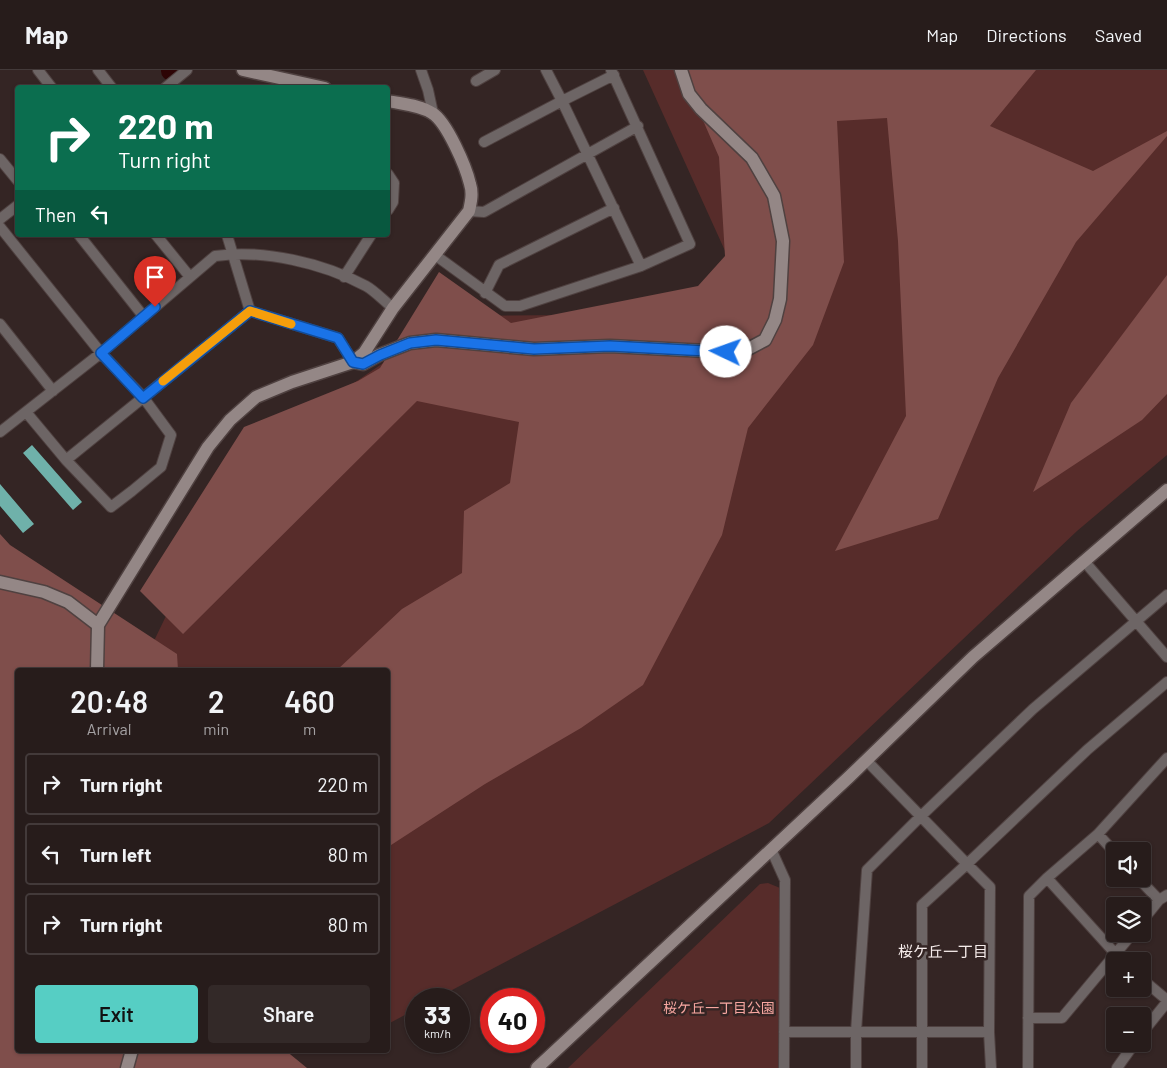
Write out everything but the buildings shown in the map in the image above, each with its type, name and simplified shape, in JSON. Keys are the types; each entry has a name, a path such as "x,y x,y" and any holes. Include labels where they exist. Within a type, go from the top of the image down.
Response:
{"street":[{"path":"38,70 50,85"},
{"path":"98,70 110,85"},
{"path":"169,85 187,70"},
{"path":"242,70 311,85"},
{"path":"421,70 433,113"},
{"path":"476,81 495,70"},
{"path":"546,70 641,266"},
{"path":"250,311 338,338 353,362 363,364 410,343 436,340 534,349 610,346 726,352 746,350 765,340 775,320 780,299 783,241 774,196 752,158 701,110 689,94 681,70"},
{"path":"435,255 505,306 520,306 641,266 690,244 638,126 612,73 484,142"},
{"path":"97,668 98,625 208,447 230,420 256,397 292,382 353,362 364,353 393,308 469,211 472,198 471,185 445,125 433,113 414,106 390,101"},
{"path":"469,211 484,212 638,126"},
{"path":"0,159 15,177"},
{"path":"390,177 394,183 393,202 390,207"},
{"path":"0,219 15,207"},
{"path":"485,293 499,265 614,208"},
{"path":"0,227 101,353 143,398 171,435 161,467 111,507 66,460 26,412"},
{"path":"81,237 144,317"},
{"path":"158,237 190,277"},
{"path":"228,237 250,311"},
{"path":"344,277 371,237"},
{"path":"2,426 26,412 101,353 215,256 232,254 280,257 324,269 366,286 393,308"},
{"path":"66,460 250,311"},
{"path":"0,324 53,391"},
{"path":"537,1068 866,760 973,657 1167,490"},
{"path":"1084,561 1137,620 1167,657"},
{"path":"0,582 44,592 68,602 98,625"},
{"path":"856,1068 856,1032 867,870 920,816 1033,709 1167,594"},
{"path":"922,1068 922,905 1087,750 1167,682"},
{"path":"1028,1068 1029,896 1098,834 1167,758"},
{"path":"866,760 990,888 989,1032 991,1068"},
{"path":"1098,834 1106,843"},
{"path":"771,849 785,880 784,1068"},
{"path":"1047,878 1113,952"},
{"path":"1149,887 1163,898 1151,911"},
{"path":"1028,1018 1062,1018 1106,971"},
{"path":"1151,987 1167,1001 1151,1021"},
{"path":"784,1032 989,1032"},
{"path":"1117,1068 1128,1052"},
{"path":"127,1068 131,1053"}],"green space":[{"path":"643,70 1167,70 1167,455 1077,531 769,823 456,988 405,988 405,1015 390,1023 390,668 141,668 241,460 452,316 689,314 736,275"},
{"name":"桜ケ丘一丁目公園","path":"768,883 780,888 779,1068 568,1068 760,884"}],"shaded area":[{"path":"681,70 1036,70 990,126 1093,171 1167,131 1167,136 1076,242 998,378 938,519 835,551 906,416 898,241 887,118 837,121 844,262 813,345 748,428 722,535 643,685 581,728 485,784 390,846 390,668 339,668 402,609 462,573 464,511 510,483 519,422 417,401 183,634 140,591 244,427 358,381 380,368 439,272 511,323 698,286 725,256 719,157"},
{"path":"1167,275 1167,394 1142,420 1033,492 1071,403"},
{"path":"0,534 10,545 177,654 178,668 15,668 15,1053 289,1053 307,1068 0,1068"}],"slow traffic":[{"path":"163,381 250,311 291,324"}],"district":[{"name":"桜ケ丘一丁目","path":"943,951"}],"route":[{"path":"155,307 101,353 143,398 250,311 338,338 353,362 363,364 410,343 436,340 534,349 610,346 726,352"}]}
